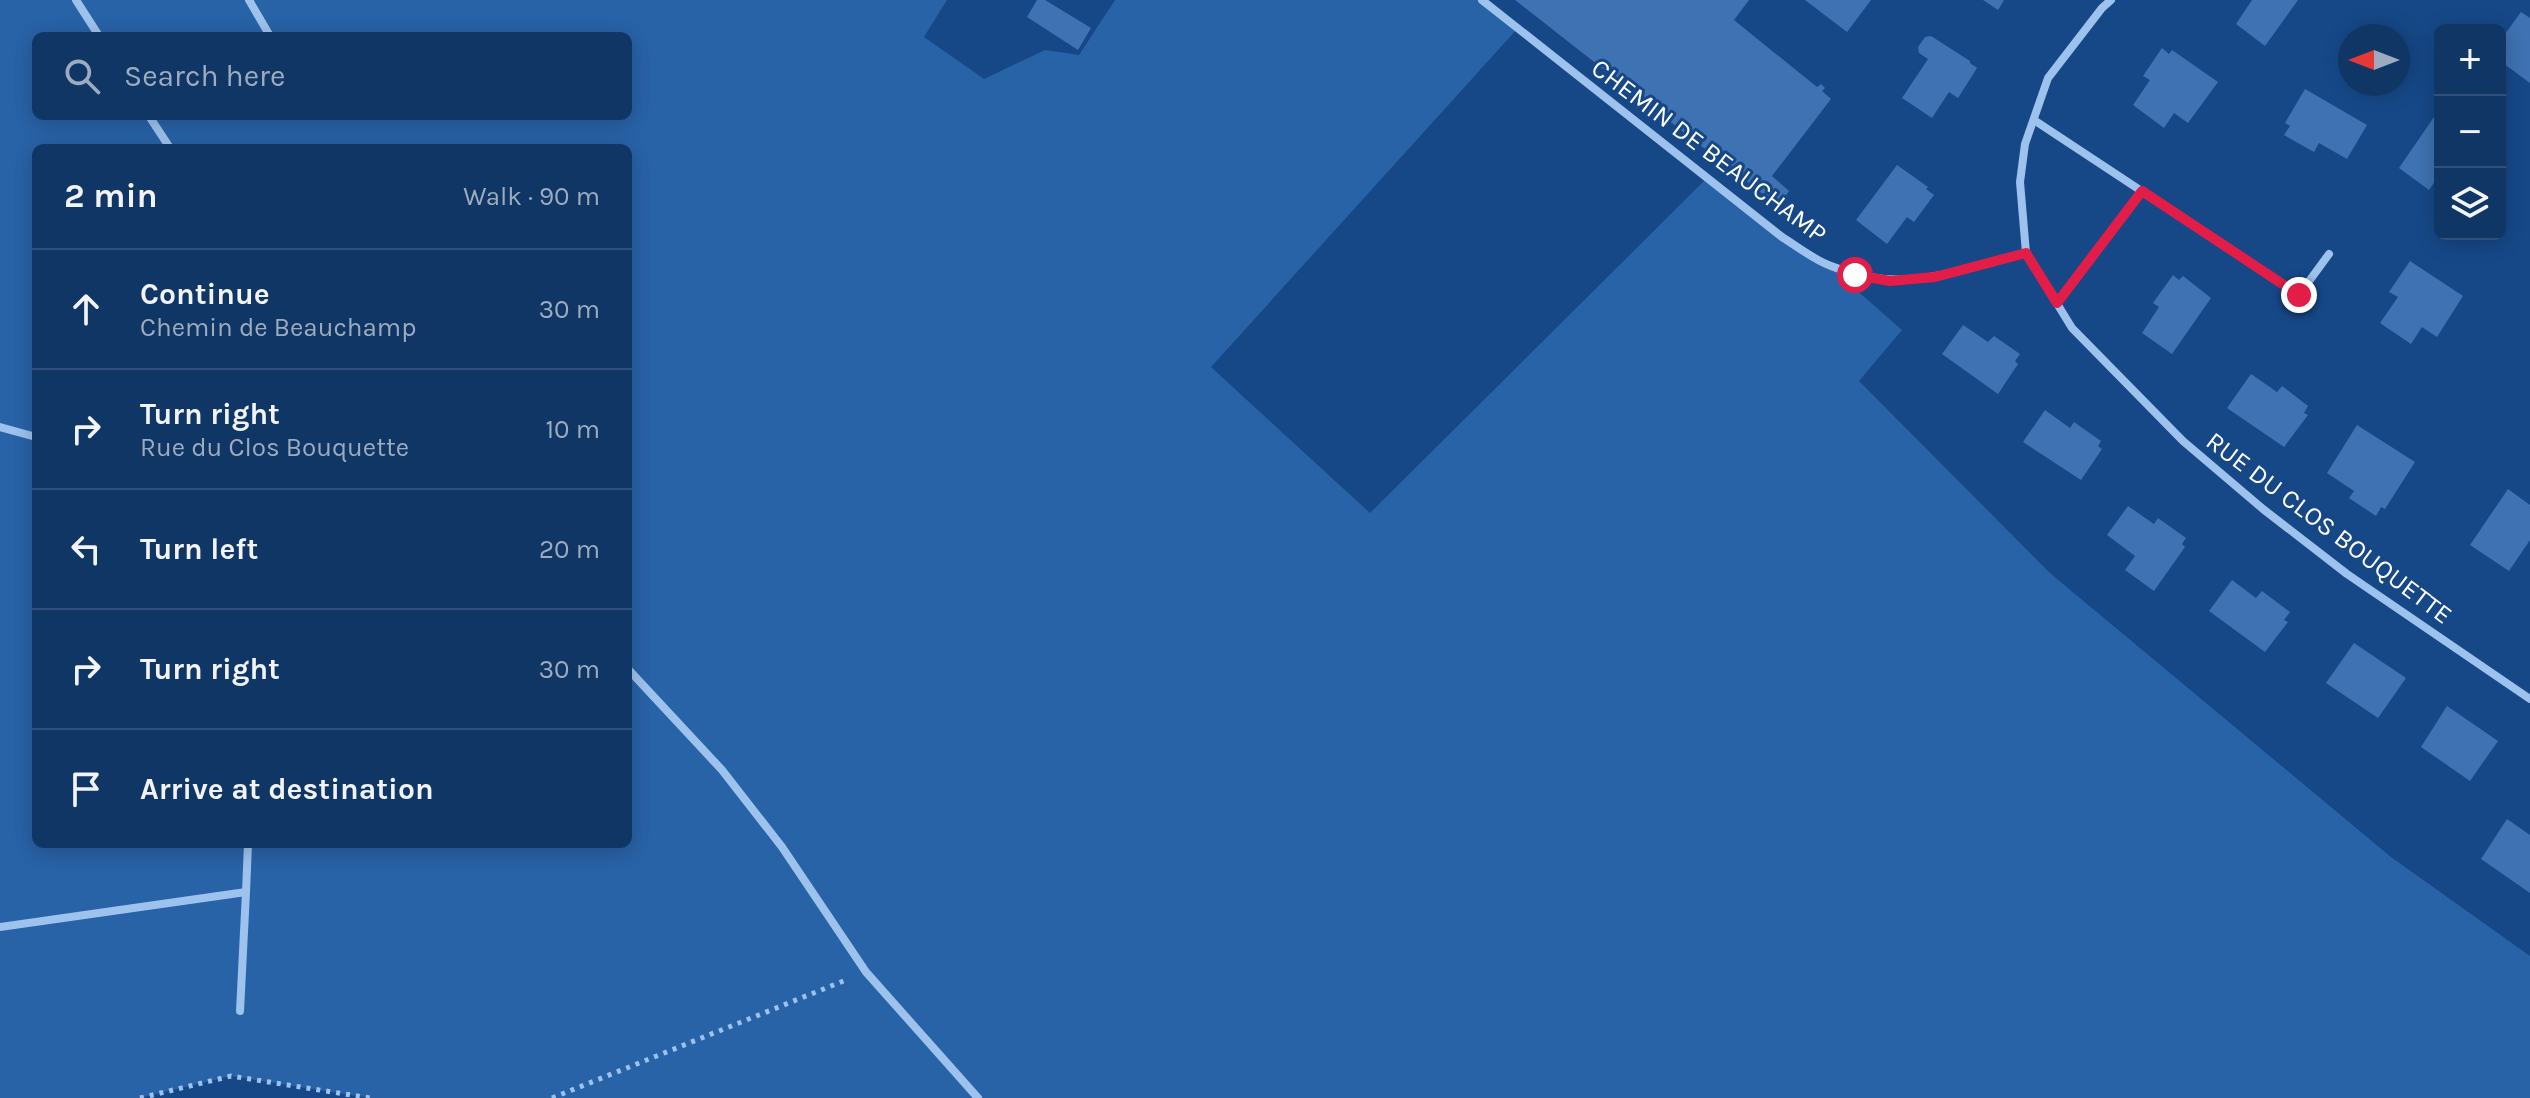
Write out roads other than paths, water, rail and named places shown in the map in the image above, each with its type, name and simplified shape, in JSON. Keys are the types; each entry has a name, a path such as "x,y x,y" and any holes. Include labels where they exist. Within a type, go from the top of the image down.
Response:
{"street":[{"path":"76,0 96,32"},
{"path":"249,0 268,32"},
{"name":"CHEMIN DE BEAUCHAMP","path":"1482,0 1782,237 1828,265 1855,275 1890,281 1935,277 2026,253"},
{"name":"RUE DU CLOS BOUQUETTE","path":"2111,0 2048,78 2025,144 2020,182 2026,253 2072,328 2183,441 2263,509 2347,574 2530,699"},
{"path":"152,120 167,144"},
{"path":"2034,120 2299,295 2329,254"},
{"path":"0,427 32,436"},
{"path":"632,673 722,770 782,847 866,972 978,1098"},
{"path":"240,1011 248,848"},
{"path":"0,927 246,892"}]}
